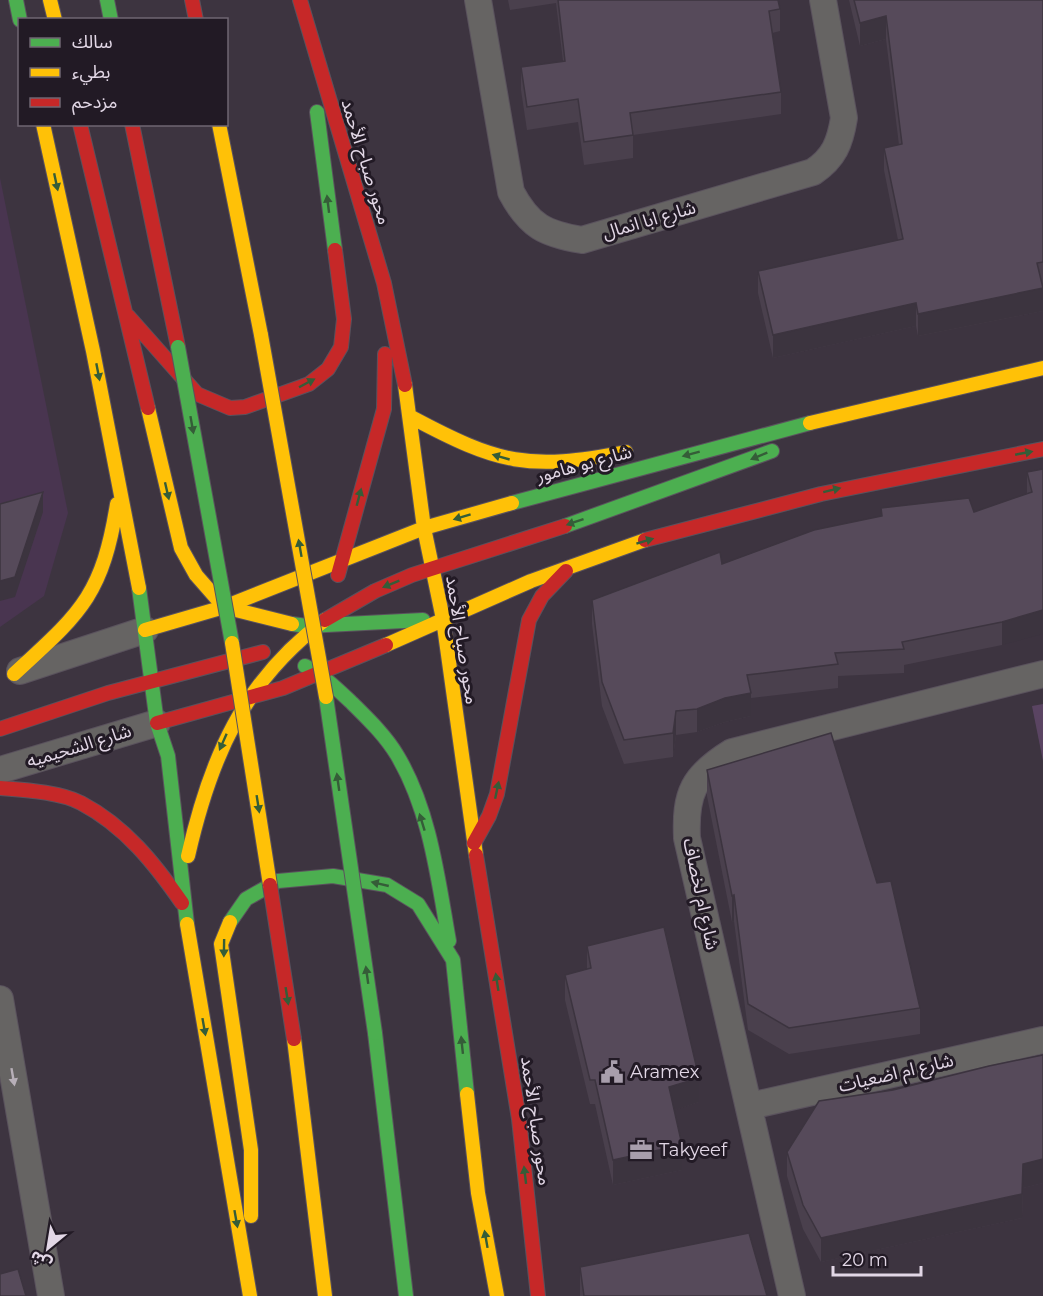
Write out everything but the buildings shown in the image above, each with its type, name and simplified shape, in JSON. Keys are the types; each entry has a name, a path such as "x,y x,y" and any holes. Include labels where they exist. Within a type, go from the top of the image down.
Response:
{"main road":[{"path":"16,0 20,18"},
{"path":"50,0 54,18"},
{"path":"107,0 111,18"},
{"path":"192,0 196,18"},
{"name":"محور صباح الأحمد","path":"300,0 384,283 411,417 424,528 443,619 474,843 519,1119 538,1296"},
{"path":"124,312 197,394 230,408 245,407 309,384 328,369 341,347 344,319 306,24"},
{"path":"44,126 120,484 158,723 168,756 184,907 250,1296"},
{"path":"80,126 181,548 196,576 224,606 270,620 311,626 443,619"},
{"path":"132,126 178,347 239,682 294,1039 325,1296"},
{"path":"219,126 320,653 375,1033 406,1296"},
{"path":"311,626 330,596 384,409 384,283"},
{"name":"شارع بو هامور","path":"145,630 224,606 424,528 828,418 1043,369"},
{"path":"411,417 455,440 510,460 577,460 643,449"},
{"path":"677,444 828,418"},
{"path":"184,907 187,863 195,820 216,758 245,699 276,653 311,626 355,600 432,567 484,554 738,465 785,445 828,418"},
{"path":"158,723 245,699 321,674 443,619 569,567 717,519 841,487 1043,449"},
{"path":"7,676 72,619 97,581 112,533 120,484"},
{"path":"474,843 489,816 496,794 529,620 542,596 569,567"},
{"path":"145,630 207,628 276,653 321,674 375,725 398,757 414,794 432,856 453,960 478,1193 497,1296"},
{"path":"0,729 151,680 276,653"},
{"path":"0,788 31,790 80,802 121,830 156,865 184,907"},
{"path":"245,1270 251,1220 251,1150 221,944 231,920 246,898 278,882 333,876 387,885 418,904 453,960"}],"street":[{"name":"شارع ابا انمال","path":"478,0 511,192 521,212 536,226 557,236 582,240 813,172 826,163 836,152 844,118 822,0"},
{"path":"7,676 145,630"},
{"name":"شارع ام لخصاف","path":"792,1296 687,838 686,813 692,787 708,767 732,752 1043,674"},
{"name":"شارع الشحيميه","path":"0,770 158,723"},
{"path":"0,999 51,1296"},
{"name":"شارع ام اضعيات","path":"750,1106 1043,1040"}],"shaded area":[{"path":"0,178 68,513 44,596 0,627"},
{"path":"1043,704 1043,761 1032,706"}],"traffic: fast":[{"path":"16,0 20,18"},
{"path":"107,0 111,18"},
{"path":"317,112 335,250"},
{"path":"178,347 232,643"},
{"path":"512,503 810,423"},
{"path":"565,526 772,451"},
{"path":"139,588 157,723 168,756 187,924"},
{"path":"292,624 307,626 423,620"},
{"path":"305,666 335,688 376,728 397,755 408,776 418,799 431,845 449,941"},
{"path":"326,697 375,1033"},
{"path":"230,922 246,899 278,881 333,876 387,885 418,904 453,960 467,1094"},
{"path":"375,1033 406,1296"}],"traffic: slow":[{"path":"50,0 54,18"},
{"path":"43,126 93,351 139,588"},
{"path":"219,126 261,335"},
{"path":"261,335 326,697"},
{"path":"810,423 1043,368"},
{"path":"405,385 424,528 443,619 476,855"},
{"path":"148,408 181,548 196,575 224,607 292,624"},
{"path":"411,417 468,445 515,459 538,462 563,461 626,452"},
{"path":"145,630 224,607 424,528 512,503"},
{"path":"14,674 56,635 85,601 104,561 117,504"},
{"path":"386,645 531,581 645,540"},
{"path":"188,856 207,787 234,724 251,696 272,669 296,644 325,620"},
{"path":"232,643 270,885"},
{"path":"230,922 221,944 251,1150 251,1216"},
{"path":"187,924 250,1296"},
{"path":"294,1039 325,1296"},
{"path":"467,1094 478,1193 497,1296"}],"traffic: jam":[{"path":"192,0 196,18"},
{"path":"300,0 384,283 405,385"},
{"path":"80,126 148,408"},
{"path":"132,126 178,347"},
{"path":"128,316 197,394 230,408 245,407 309,384 328,369 341,347 344,319 335,250"},
{"path":"338,575 384,409 385,354"},
{"path":"645,540 821,494 1043,449"},
{"path":"325,620 375,591 412,575 565,526"},
{"path":"474,843 489,816 497,794 529,620 542,596 566,571"},
{"path":"157,723 283,688 386,645"},
{"path":"0,729 108,693 263,652"},
{"path":"0,788 63,796 97,812 138,847 182,903"},
{"path":"476,855 519,1119 538,1296"},
{"path":"270,885 294,1039"}],"place":[{"name":"Aramex","path":"612,1072"},
{"name":"Takyeef","path":"641,1150"}]}
